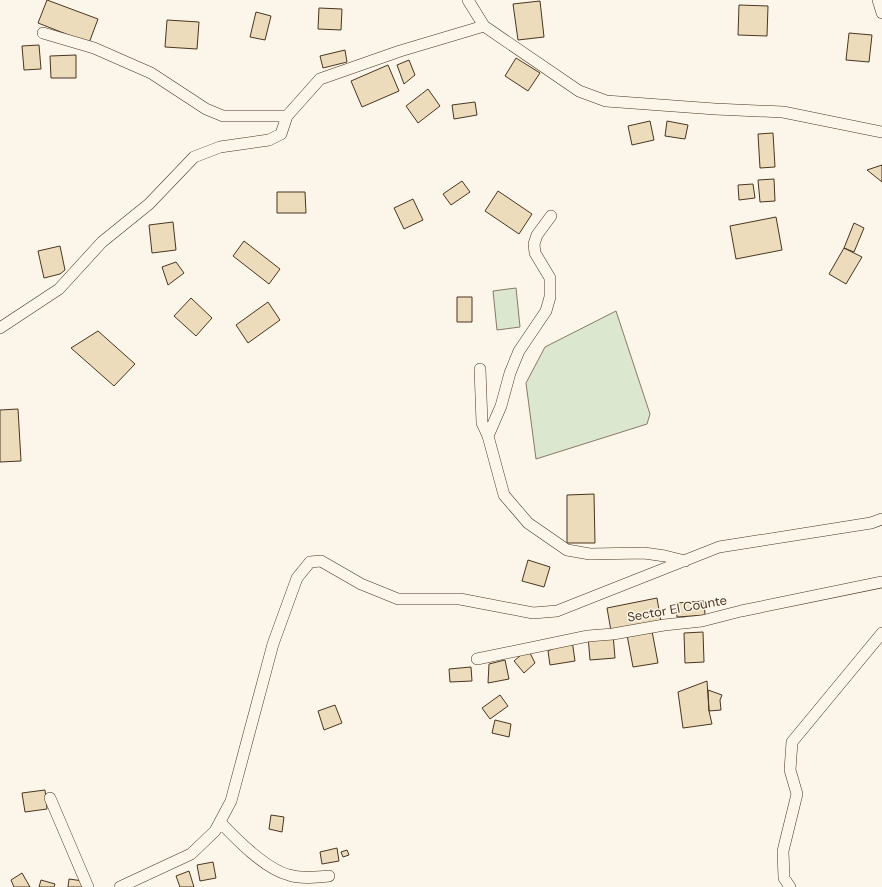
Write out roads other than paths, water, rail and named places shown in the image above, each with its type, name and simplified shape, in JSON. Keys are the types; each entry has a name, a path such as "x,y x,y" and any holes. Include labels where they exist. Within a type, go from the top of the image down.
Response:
{"street":[{"path":"468,0 484,26 579,91 606,101 715,109 783,112 882,132"},
{"path":"878,0 882,13"},
{"path":"0,328 60,289 102,242 149,204 194,157 220,146 269,140 281,134 287,116 320,79 400,51 484,26"},
{"path":"43,34 94,48 151,73 206,109 223,116 287,116"},
{"path":"488,436 501,406 510,373 519,351 546,311 550,296 550,278 535,253 534,244 537,235 551,216"},
{"path":"480,368 482,423 488,436 504,495 528,523 567,550 590,554 644,553 685,561"},
{"path":"120,887 191,854 215,831 232,801 273,644 297,578 310,562 321,561 361,584 398,599 460,599 533,613 557,611 719,547 871,523 882,519"},
{"name":"Sector El Counte","path":"476,659 588,636 613,634 664,625 702,621 741,611 882,582"},
{"path":"790,887 784,878 783,851 797,794 790,770 792,742 882,633"},
{"path":"50,798 88,887"},
{"path":"220,822 253,854 280,872 289,876 329,876"}]}
